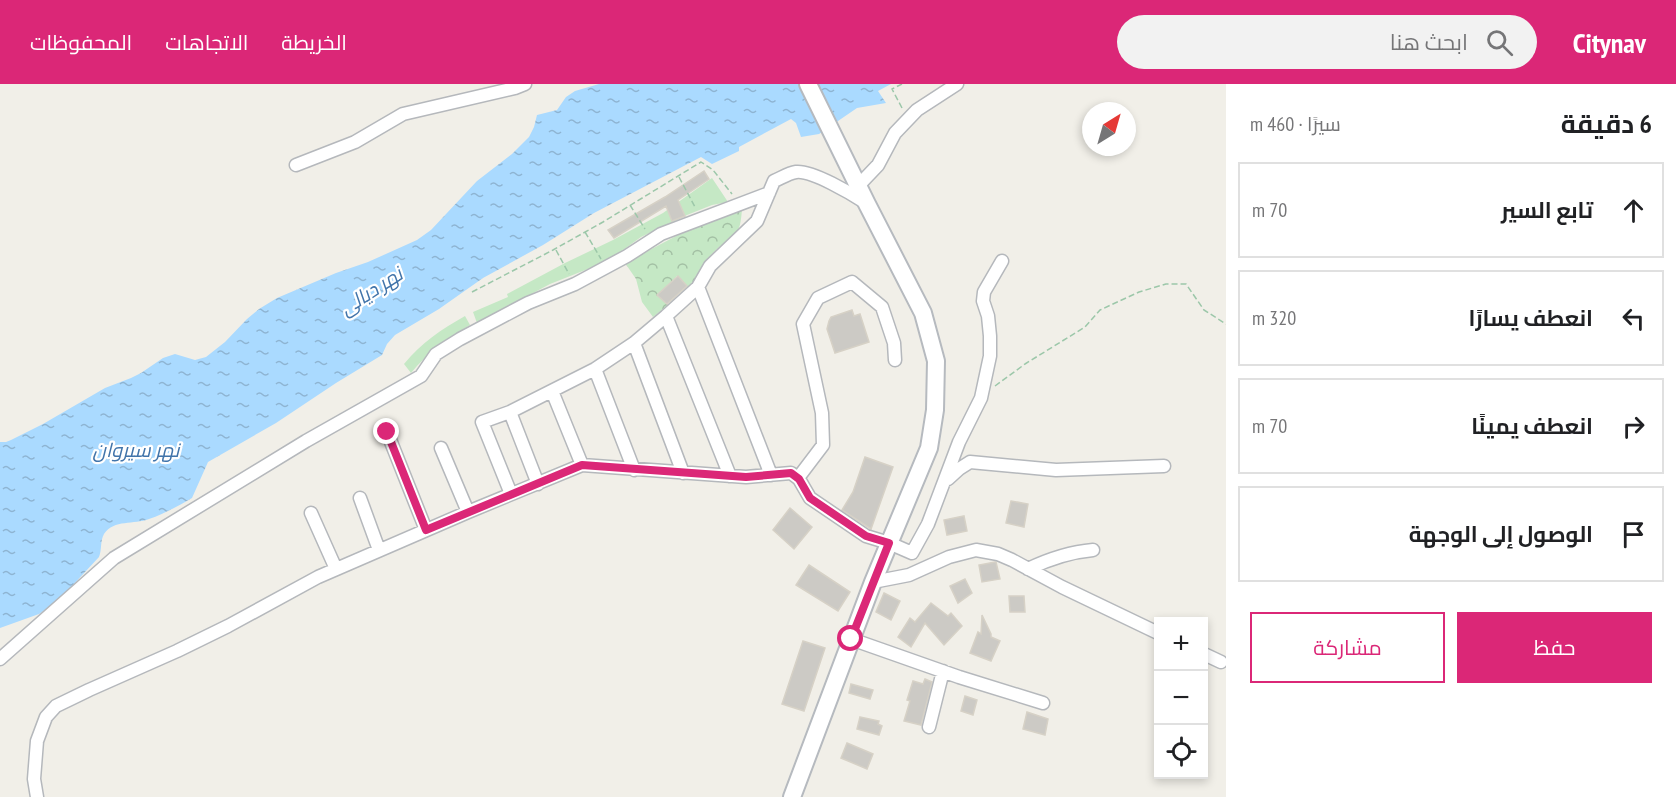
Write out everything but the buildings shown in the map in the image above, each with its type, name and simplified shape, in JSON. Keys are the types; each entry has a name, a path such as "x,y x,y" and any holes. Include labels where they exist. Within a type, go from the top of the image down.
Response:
{"main road":[{"path":"792,797 873,582 929,448 935,410 936,361 923,313 808,84"}],"street":[{"path":"296,165 355,142 403,114 525,84"},
{"path":"858,186 878,165 895,133 908,119 917,110 957,84"},
{"path":"511,494 482,422 510,412 595,369 634,343 698,287 710,266 757,221 774,181 797,172 820,178 867,204"},
{"path":"0,659 114,558 306,441 420,376 436,354 460,339 528,303 575,284 661,234 769,193"},
{"path":"37,797 34,779 37,741 46,717 56,706 177,651 336,569 582,465 746,477 791,473 798,478 810,498 866,536 912,553 928,524 958,442 981,398 990,356 990,336 988,316 983,300 984,292 1002,261"},
{"path":"798,478 823,445 822,413 803,324 818,298 852,282 882,307 894,343 894,360"},
{"path":"698,287 771,475"},
{"path":"666,316 730,476"},
{"path":"634,343 683,473"},
{"path":"595,369 634,470"},
{"path":"552,391 582,465"},
{"path":"510,412 538,484"},
{"path":"387,432 426,530"},
{"path":"441,448 468,512"},
{"path":"945,482 959,468 970,462 1056,470 1164,466"},
{"path":"360,498 379,550"},
{"path":"311,513 336,569"},
{"path":"873,582 909,575 949,556 976,550 998,554 1012,560 1154,631"},
{"path":"1028,569 1051,559 1093,550"},
{"path":"851,639 1043,703"},
{"path":"1208,656 1221,662"},
{"path":"929,727 943,671"}],"path":[{"path":"902,84 892,89 908,119"},
{"path":"472,292 556,249 701,162 713,170 740,204"},
{"path":"678,175 700,219"},
{"path":"630,205 651,240"},
{"path":"585,232 606,267"},
{"path":"556,249 575,284"},
{"path":"981,398 1024,364 1085,327 1100,310 1139,292 1166,284 1186,284 1204,310 1226,324"}],"green space":[{"path":"712,178 728,202 712,205 687,215 641,237 603,263 550,284 477,323 473,312 508,297 507,294 663,213"},
{"path":"742,210 740,225 736,233 716,249 688,287 677,276 658,295 668,305 653,317 642,302 636,279 625,263 678,235"},
{"path":"465,316 470,325 438,346 411,373 404,364 417,349"}],"water":[{"name":"نهر سیروان","path":"599,84 891,84 878,91 886,103 857,108 819,134 801,137 796,123 791,119 739,147 739,151 712,164 701,157 594,213 543,245 483,278 439,309 395,335 387,344 382,355 276,423 208,462 192,498 155,517 119,524 108,529 103,537 99,557 58,601 39,614 0,628 0,442 11,440 43,424 105,388 141,373 163,358 175,354 195,360 206,357 259,309 277,298 417,240 431,230 477,181 512,154 529,137 537,115 557,110 566,97 575,91"}],"route":[{"path":"387,432 426,530 582,465 746,477 791,473 799,479 810,498 866,536 889,543 851,639"}],"water label":[{"name":"نهر ديالى","path":"371,291"}]}
